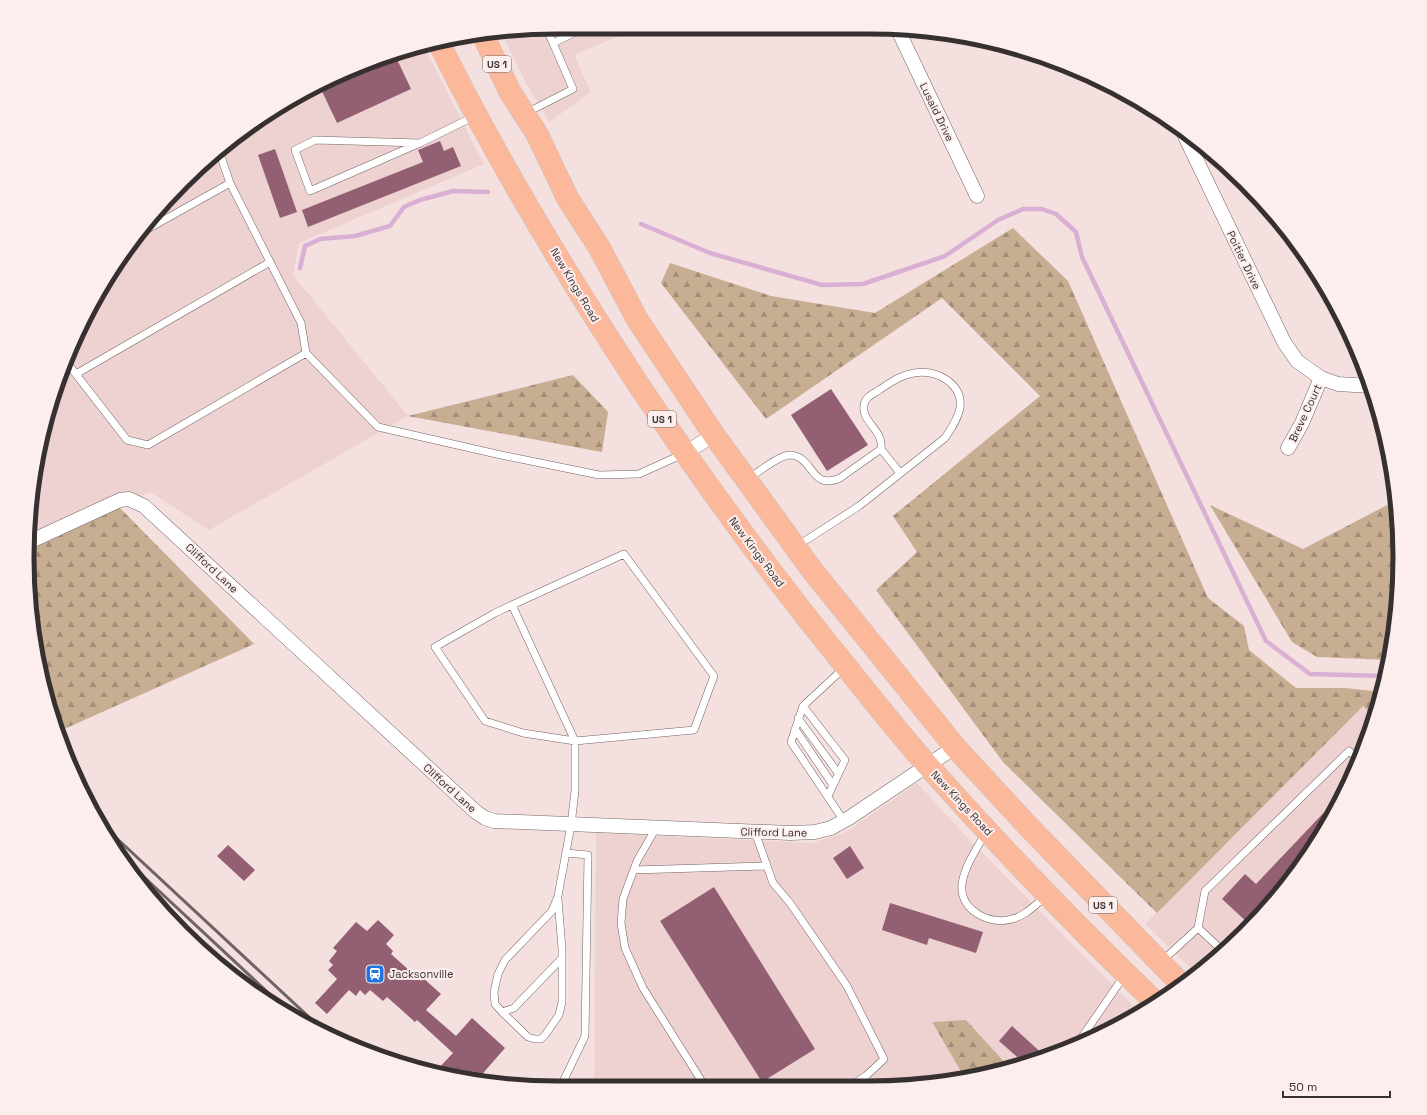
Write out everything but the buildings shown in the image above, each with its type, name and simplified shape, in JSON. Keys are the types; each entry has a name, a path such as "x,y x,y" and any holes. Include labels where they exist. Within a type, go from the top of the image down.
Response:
{"highway":[{"name":"US 1","path":"485,39 510,92 537,134 568,199 599,247 637,319 714,436 812,570 955,747 1026,825 1178,980"},
{"name":"New Kings Road","path":"441,47 538,224 597,321 684,453 744,537 846,667 927,766 1048,894 1151,998"}],"street":[{"name":"Lusaid Drive","path":"900,35 977,196"},
{"name":"Poitier Drive","path":"1188,142 1284,342 1297,361 1321,378 1338,384 1364,386"},
{"name":"Breve Court","path":"1288,448 1302,423 1321,378"},
{"path":"684,453 714,436"},
{"name":"Clifford Lane","path":"35,539 120,500 129,499 144,506 476,812 485,818 494,821 755,832 815,832 831,828 844,821 955,747"}],"lane":[{"path":"524,114 573,89 549,34"},
{"path":"553,43 572,34"},
{"path":"420,143 315,140 295,150 310,192 420,143 477,115"},
{"path":"221,157 230,183 301,323 306,353 378,427 501,455 599,475 639,474 684,453"},
{"path":"152,227 230,183"},
{"path":"76,374 270,262"},
{"path":"70,367 127,440 148,445 306,353"},
{"path":"746,480 779,458 790,455 802,459 816,476 825,482 840,478 881,449 881,437 866,416 864,406 867,398 897,378 915,372 933,373 947,379 958,391 960,408 953,426 945,438 859,506 796,548"},
{"path":"881,449 900,473"},
{"path":"624,554 714,676 694,730 575,741 523,732 485,721 435,647 495,613 624,554"},
{"path":"512,605 575,741 575,791 571,825 558,896 552,911 505,960 498,974 494,992 495,1004 528,1037 541,1039 545,1036 559,1015 562,1002 562,958 558,896"},
{"path":"844,821 790,742 803,706 846,667"},
{"path":"803,706 845,760 828,796"},
{"path":"798,718 838,773"},
{"path":"795,729 833,785"},
{"path":"1160,963 1198,928 1205,891 1349,750 1354,755"},
{"path":"656,828 637,861 623,899 621,923 625,948 643,988 702,1081"},
{"path":"988,830 966,867 962,885 964,896 970,907 977,914 987,919 1011,920 1036,905 1048,894"},
{"path":"755,832 773,883 790,903 847,986 884,1059 867,1075 858,1081"},
{"path":"563,1081 585,1036 588,855 566,853"},
{"path":"634,870 767,866"},
{"path":"1198,928 1219,947"},
{"path":"502,1012 514,1008 562,958"},
{"path":"1084,1035 1126,974"}],"shaded area":[{"path":"558,34 624,34 574,55 591,92 549,122 526,83 503,37"},
{"path":"426,51 484,164 299,243 293,275 408,416 209,530 150,492 34,548 38,489 44,455 62,389 88,326 122,267 142,239 187,187 239,142 267,122 326,88 357,74 389,62"},
{"path":"1363,706 1369,712 1353,758 1323,819 1285,876 1240,928 1192,969 1145,924"},
{"path":"917,783 965,835 1135,1008 1101,1027 1070,1041 1005,1063 966,1020 932,1022 962,1073 938,1077 870,1081 594,1081 596,833 812,843 846,832"}],"green space":[{"path":"1013,228 1068,281 1208,598 1244,626 1249,650 1296,688 1345,688 1375,691 1369,712 1363,706 1157,913 1003,762 876,590 917,552 893,516 1040,396 942,298 766,419 661,283 670,263 771,296 875,313"},
{"path":"573,375 608,412 602,452 408,416"},
{"path":"1390,503 1393,558 1392,592 1389,626 1383,660 1317,657 1292,642 1210,505 1303,549"},
{"path":"119,507 254,644 63,729 52,693 38,626 35,592 34,548"},
{"path":"966,1020 1005,1063 962,1073 932,1022"}],"waterway":[{"path":"300,268 305,246 320,239 355,236 390,226 404,207 420,200 453,191 488,192"},
{"path":"641,224 710,253 822,285 863,284 945,256 998,220 1023,209 1042,209 1056,214 1076,232 1082,257 1266,641 1310,674 1379,676"}],"railway":[{"path":"115,837 311,1019"},
{"path":"140,874 271,996"},
{"path":"457,1068 461,1072"}],"place":[{"name":"Jacksonville","path":"375,974"}]}
